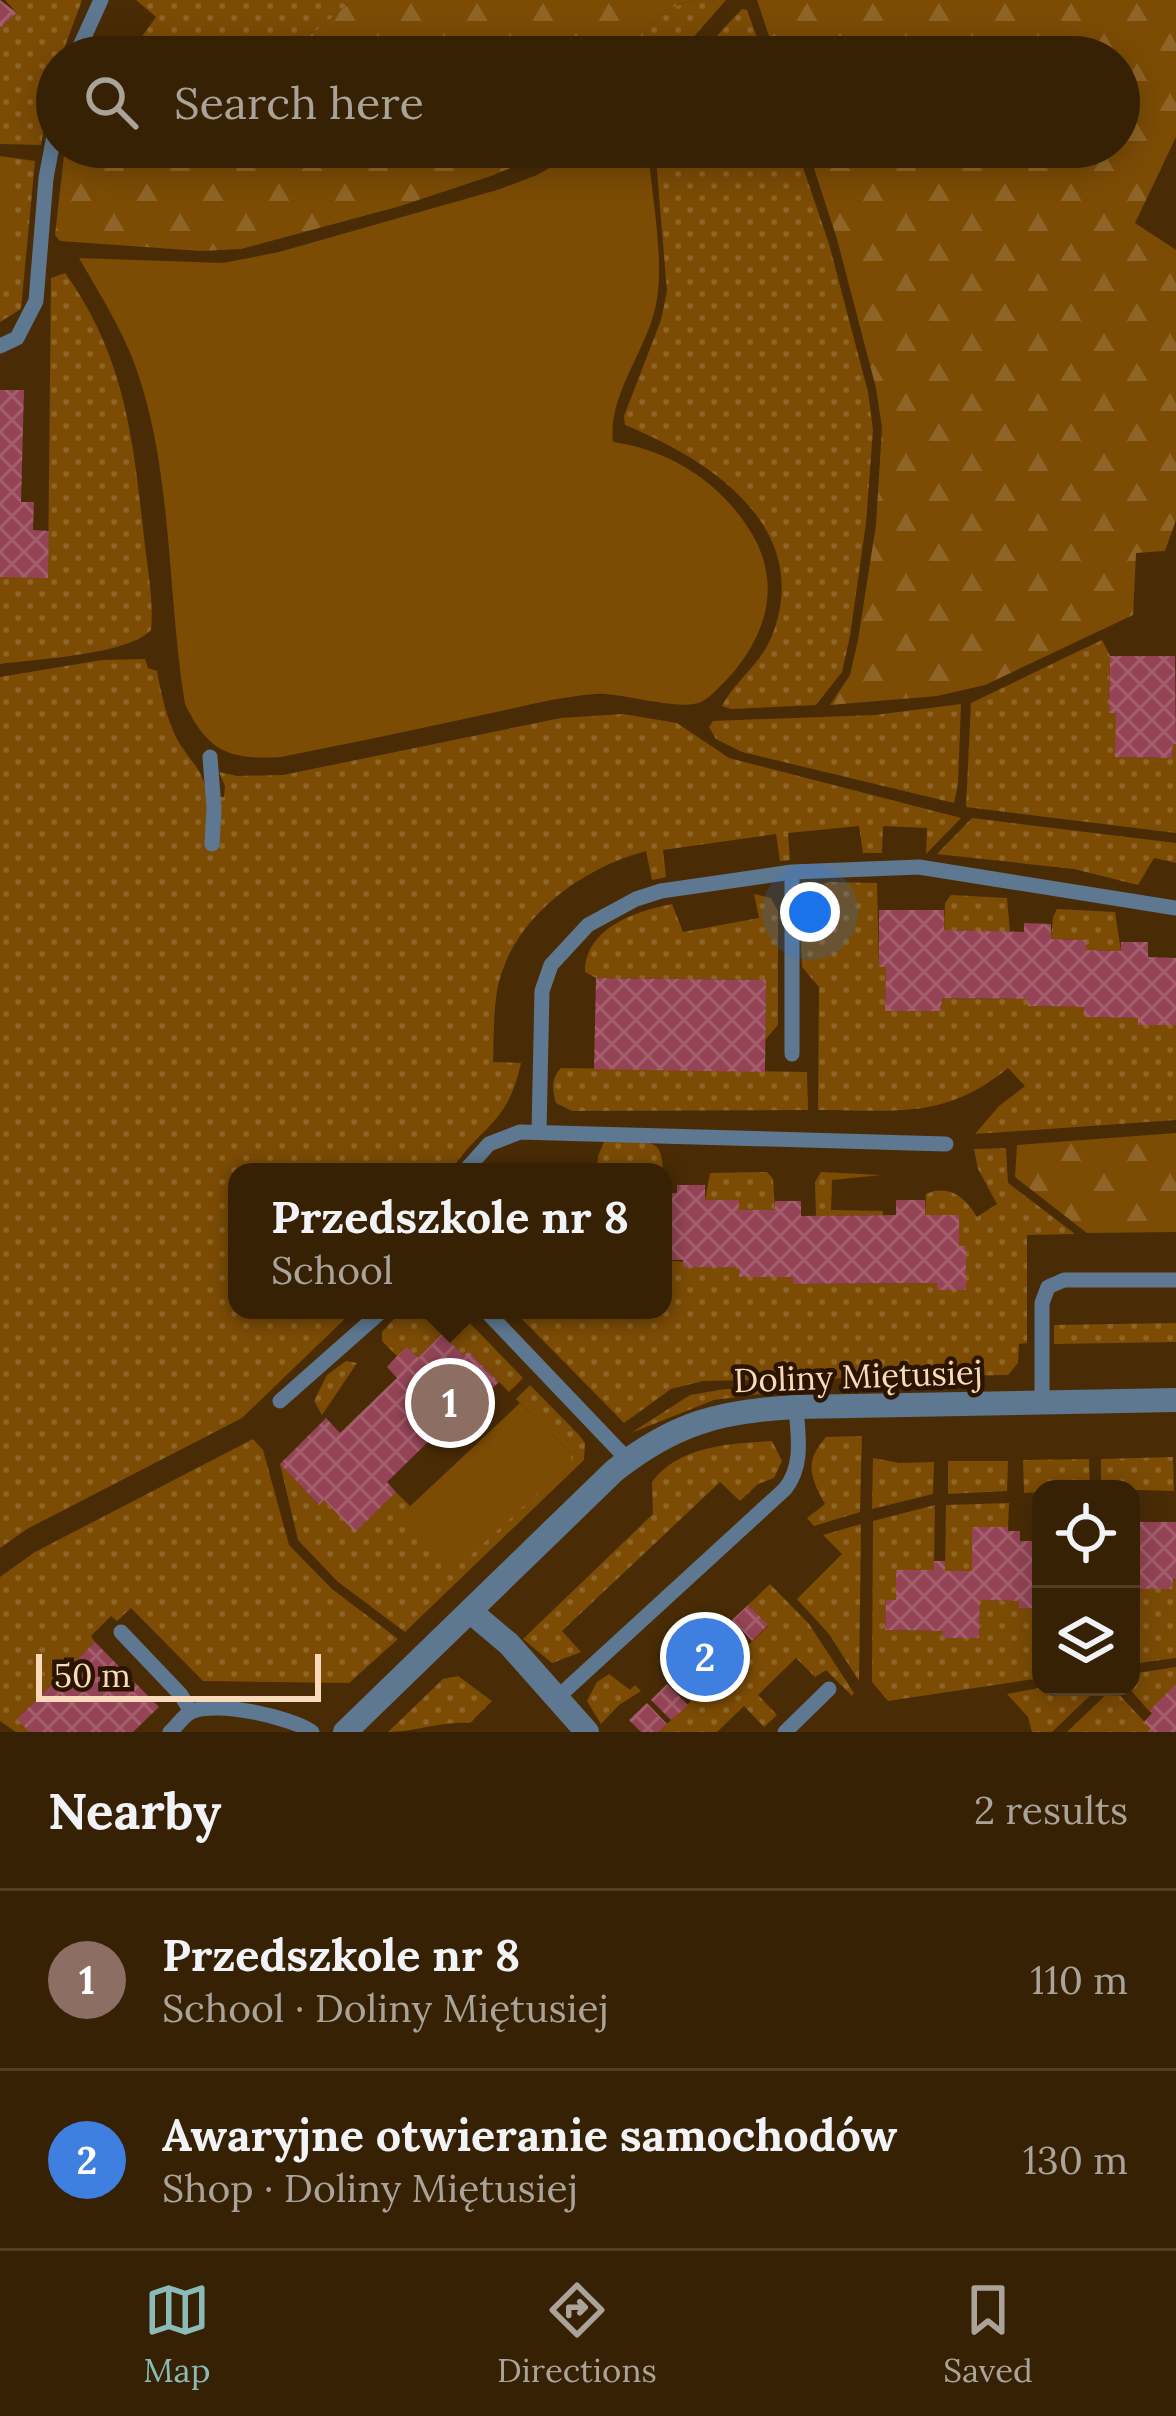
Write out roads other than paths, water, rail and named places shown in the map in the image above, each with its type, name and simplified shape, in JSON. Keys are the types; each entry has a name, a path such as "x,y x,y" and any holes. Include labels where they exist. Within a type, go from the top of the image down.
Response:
{"street":[{"name":"Doliny Miętusiej","path":"345,1732 628,1460 694,1422 750,1410 796,1407 1176,1400"},
{"path":"471,1612 587,1732"}],"lane":[{"path":"84,36 100,0"},
{"path":"0,346 17,338 36,301 49,168"},
{"path":"210,757 212,844"},
{"path":"538,1132 542,991 551,964 588,925 662,890 792,872 919,867 1176,908"},
{"path":"792,872 792,1054"},
{"path":"472,1163 489,1144 505,1136 538,1132 946,1144"},
{"path":"1042,1404 1042,1303 1048,1287 1064,1280 1176,1280"},
{"path":"280,1401 373,1319"},
{"path":"494,1319 628,1460"},
{"path":"558,1697 785,1489 798,1459 796,1407"},
{"path":"122,1632 191,1712"},
{"path":"785,1732 830,1689"},
{"path":"170,1732 191,1712 273,1714 312,1732"}],"place":[{"name":"Przedszkole nr 8","path":"450,1403"},
{"name":"Awaryjne otwieranie samochodów","path":"705,1657"}]}
